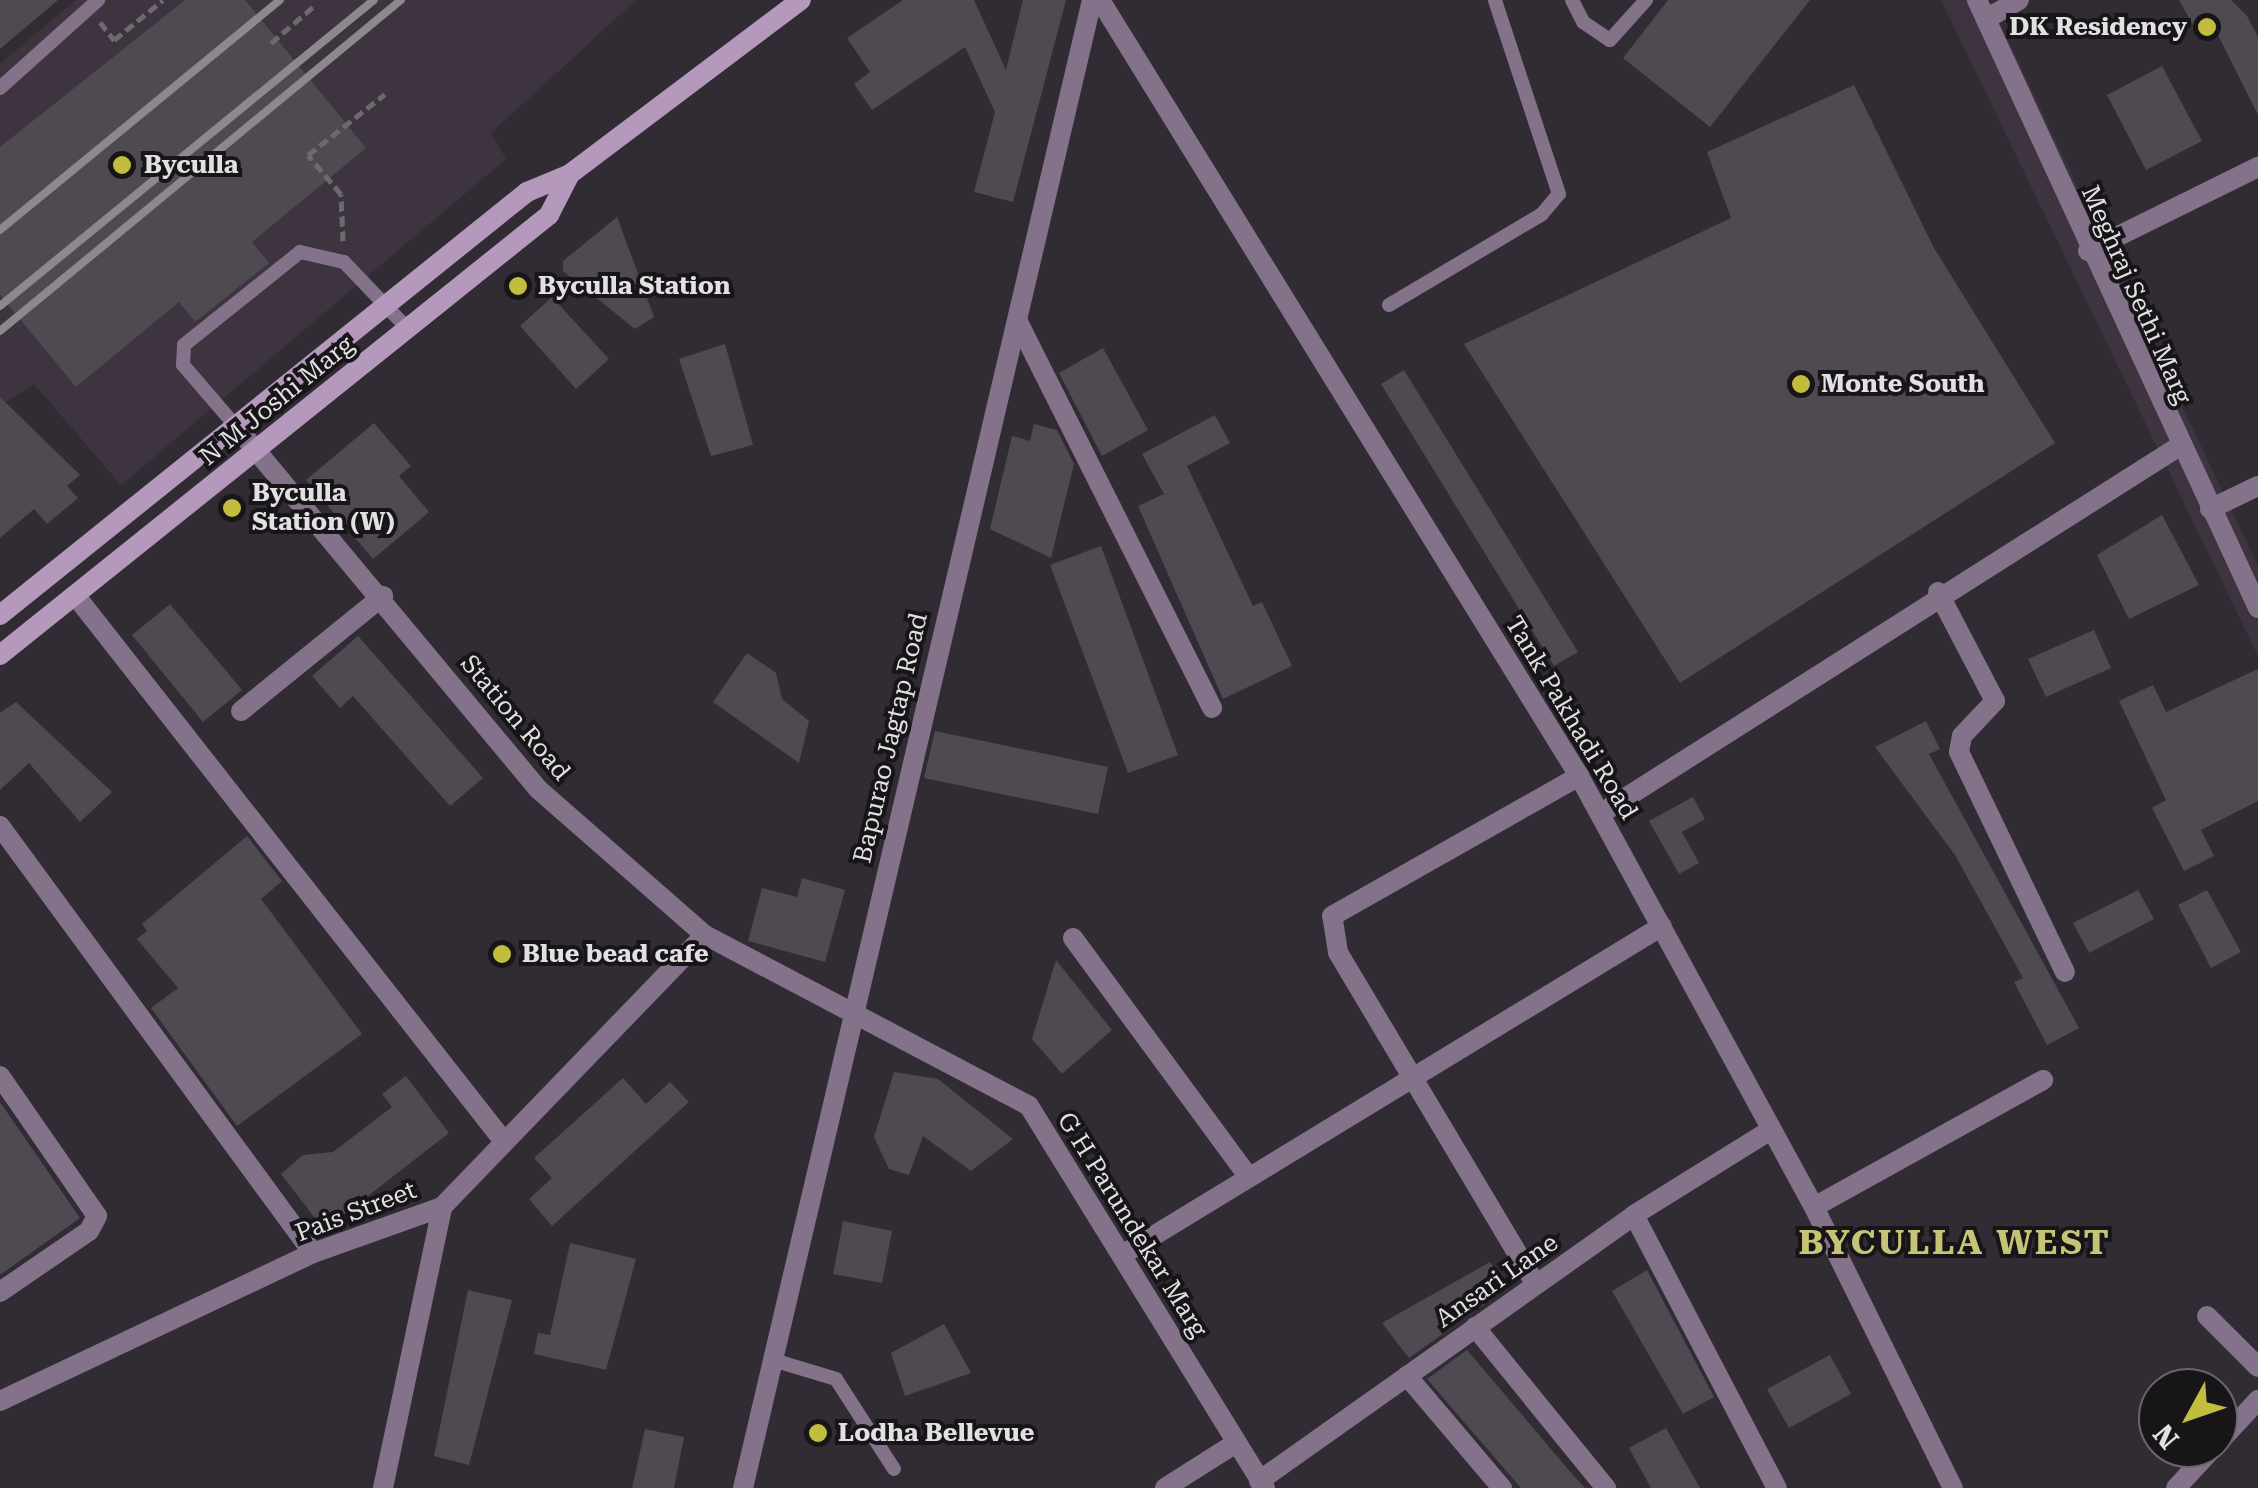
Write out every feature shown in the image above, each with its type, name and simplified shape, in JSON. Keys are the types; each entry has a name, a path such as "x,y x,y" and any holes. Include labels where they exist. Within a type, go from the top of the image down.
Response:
{"main road":[{"name":"N M Joshi Marg","path":"0,615 239,430 389,301 527,192 570,174 802,0"},
{"name":"N M Joshi Marg","path":"0,654 549,215 570,174"}],"street":[{"name":"Bapurao Jagtap Road","path":"742,1488 1092,0"},
{"name":"Tank Pakhadi Road","path":"1100,0 1580,776 1769,1131 1814,1207 1952,1488"},
{"path":"1981,10 2019,0"},
{"name":"Meghraj Sethi Marg","path":"1981,10 2178,447 2258,608"},
{"path":"2088,250 2258,166"},
{"path":"1018,322 1212,708"},
{"name":"Station Road","path":"239,430 382,596 538,788 705,935 854,1011"},
{"path":"1600,814 1938,592 2178,447"},
{"path":"2210,509 2258,486"},
{"path":"1938,592 1995,700 1962,736 1960,752 2065,972"},
{"path":"75,596 502,1139"},
{"path":"241,711 382,596"},
{"path":"1536,1283 1338,952 1332,916 1580,776"},
{"path":"0,826 313,1253"},
{"path":"1122,1255 1412,1074 1662,926"},
{"name":"Pais Street","path":"0,1402 313,1253 442,1207 502,1139 705,935"},
{"path":"1072,938 1247,1175"},
{"name":"G H Parundekar Marg","path":"854,1011 1029,1106 1262,1484"},
{"path":"0,1076 97,1216 89,1231 0,1292"},
{"path":"1814,1207 2043,1080"},
{"name":"Ansari Lane","path":"1262,1484 1536,1283 1634,1215 1769,1131"},
{"path":"382,1488 442,1207"},
{"path":"1634,1215 1776,1488"},
{"path":"2208,1316 2258,1368"},
{"path":"1475,1327 1606,1488"},
{"path":"1407,1376 1502,1488"},
{"path":"2238,1422 2258,1400"},
{"path":"1165,1488 1236,1443"},
{"path":"2176,1488 2195,1468"}],"lane":[{"path":"1389,306 1542,214 1559,194 1495,0"},
{"path":"1572,0 1583,22 1610,40 1646,0"},
{"path":"0,88 95,6"},
{"path":"239,430 182,364 184,344 300,252 344,262 389,301 408,329"},
{"path":"772,1360 836,1380 894,1470"}],"path":[{"path":"95,6 114,40 163,0"},
{"path":"271,43 314,6"},
{"path":"344,262 341,194 308,155 385,94"}],"shaded area":[{"path":"76,0 636,0 491,133 506,159 121,485 34,384 0,406 0,64"},
{"path":"1941,0 1989,0 2258,566 2258,656"}],"building":[{"path":"0,0 58,0 0,49"},
{"path":"185,0 245,0 366,148 252,242 269,263 195,322 179,302 76,387 0,295 0,147"},
{"path":"903,0 974,0 1006,70 1023,0 1066,0 1013,202 974,192 995,112 965,47 872,110 854,84 870,72 847,38"},
{"path":"1668,0 1810,0 1710,127 1623,58"},
{"path":"2179,0 2231,0 2247,16 2258,37 2258,115 2215,29 2200,38"},
{"path":"2162,66 2202,141 2146,170 2107,95"},
{"path":"1854,85 1934,248 2055,443 1680,683 1464,344 1731,218 1707,152"},
{"path":"617,217 654,317 635,329 563,271 563,261"},
{"path":"552,297 609,359 576,389 520,326"},
{"path":"725,344 753,445 711,456 679,359"},
{"path":"1103,348 1148,430 1102,456 1059,373"},
{"path":"1404,370 1578,652 1554,666 1381,384"},
{"path":"0,397 80,475 67,486 78,498 47,524 34,509 0,538"},
{"path":"1215,415 1230,443 1187,466 1253,606 1262,602 1292,666 1223,699 1138,506 1164,494 1142,454"},
{"path":"374,423 411,466 399,476 429,512 373,559 306,480"},
{"path":"1034,424 1057,430 1074,464 1051,558 990,529 1012,436 1030,441"},
{"path":"2162,515 2199,585 2129,619 2097,555"},
{"path":"1101,546 1178,755 1128,773 1050,565"},
{"path":"170,604 242,690 203,722 132,635"},
{"path":"2094,630 2111,668 2046,697 2028,659"},
{"path":"358,636 483,778 450,806 353,696 340,708 312,676"},
{"path":"747,653 776,673 782,699 809,721 799,763 713,702"},
{"path":"2258,669 2258,801 2201,830 2214,856 2184,871 2152,808 2166,800 2119,701 2153,685 2166,712"},
{"path":"16,702 112,792 80,822 29,763 0,790 0,713"},
{"path":"1926,721 1940,749 1929,754 2079,1028 2047,1045 2014,982 2023,978 1955,855 1875,747"},
{"path":"935,731 1108,767 1098,814 924,778"},
{"path":"1693,797 1705,819 1682,832 1699,863 1679,874 1649,821"},
{"path":"247,836 282,881 261,899 362,1034 237,1126 151,1008 178,988 137,939 147,931 142,924"},
{"path":"802,878 845,890 825,962 748,941 762,888 797,897"},
{"path":"2138,890 2154,919 2089,953 2073,923"},
{"path":"2207,890 2241,952 2211,968 2178,905"},
{"path":"1056,960 1112,1030 1062,1074 1032,1039"},
{"path":"894,1072 938,1079 1013,1139 971,1171 923,1136 909,1175 889,1169 874,1137"},
{"path":"406,1076 449,1133 324,1230 281,1174 303,1155 333,1152 392,1107 382,1094"},
{"path":"623,1078 646,1104 670,1082 689,1102 552,1226 529,1199 552,1178 534,1158"},
{"path":"0,1102 80,1218 0,1275"},
{"path":"843,1221 892,1231 882,1283 833,1274"},
{"path":"570,1243 636,1259 606,1370 534,1354 538,1333 550,1335"},
{"path":"1490,1262 1507,1288 1409,1358 1382,1323"},
{"path":"1647,1270 1714,1397 1683,1414 1612,1291"},
{"path":"468,1290 512,1300 469,1465 434,1456"},
{"path":"944,1324 971,1373 905,1396 891,1353"},
{"path":"1467,1350 1585,1488 1521,1488 1427,1379"},
{"path":"1830,1355 1851,1394 1789,1428 1767,1389"},
{"path":"1666,1428 1700,1488 1651,1488 1629,1448"},
{"path":"645,1429 684,1437 674,1488 632,1488"}],"railway":[{"path":"0,230 280,0"},
{"path":"0,306 374,0"},
{"path":"0,331 401,0"}],"place":[{"name":"DK Residency","path":"2207,27"},
{"name":"Byculla","path":"122,165"},
{"name":"Byculla Station","path":"518,286"},
{"name":"Monte South","path":"1801,384"},
{"name":"Byculla Station (W)","path":"232,508"},
{"name":"Blue bead cafe","path":"502,954"},
{"name":"Lodha Bellevue","path":"818,1433"}],"district":[{"name":"BYCULLA WEST","path":"1955,1243"}]}
